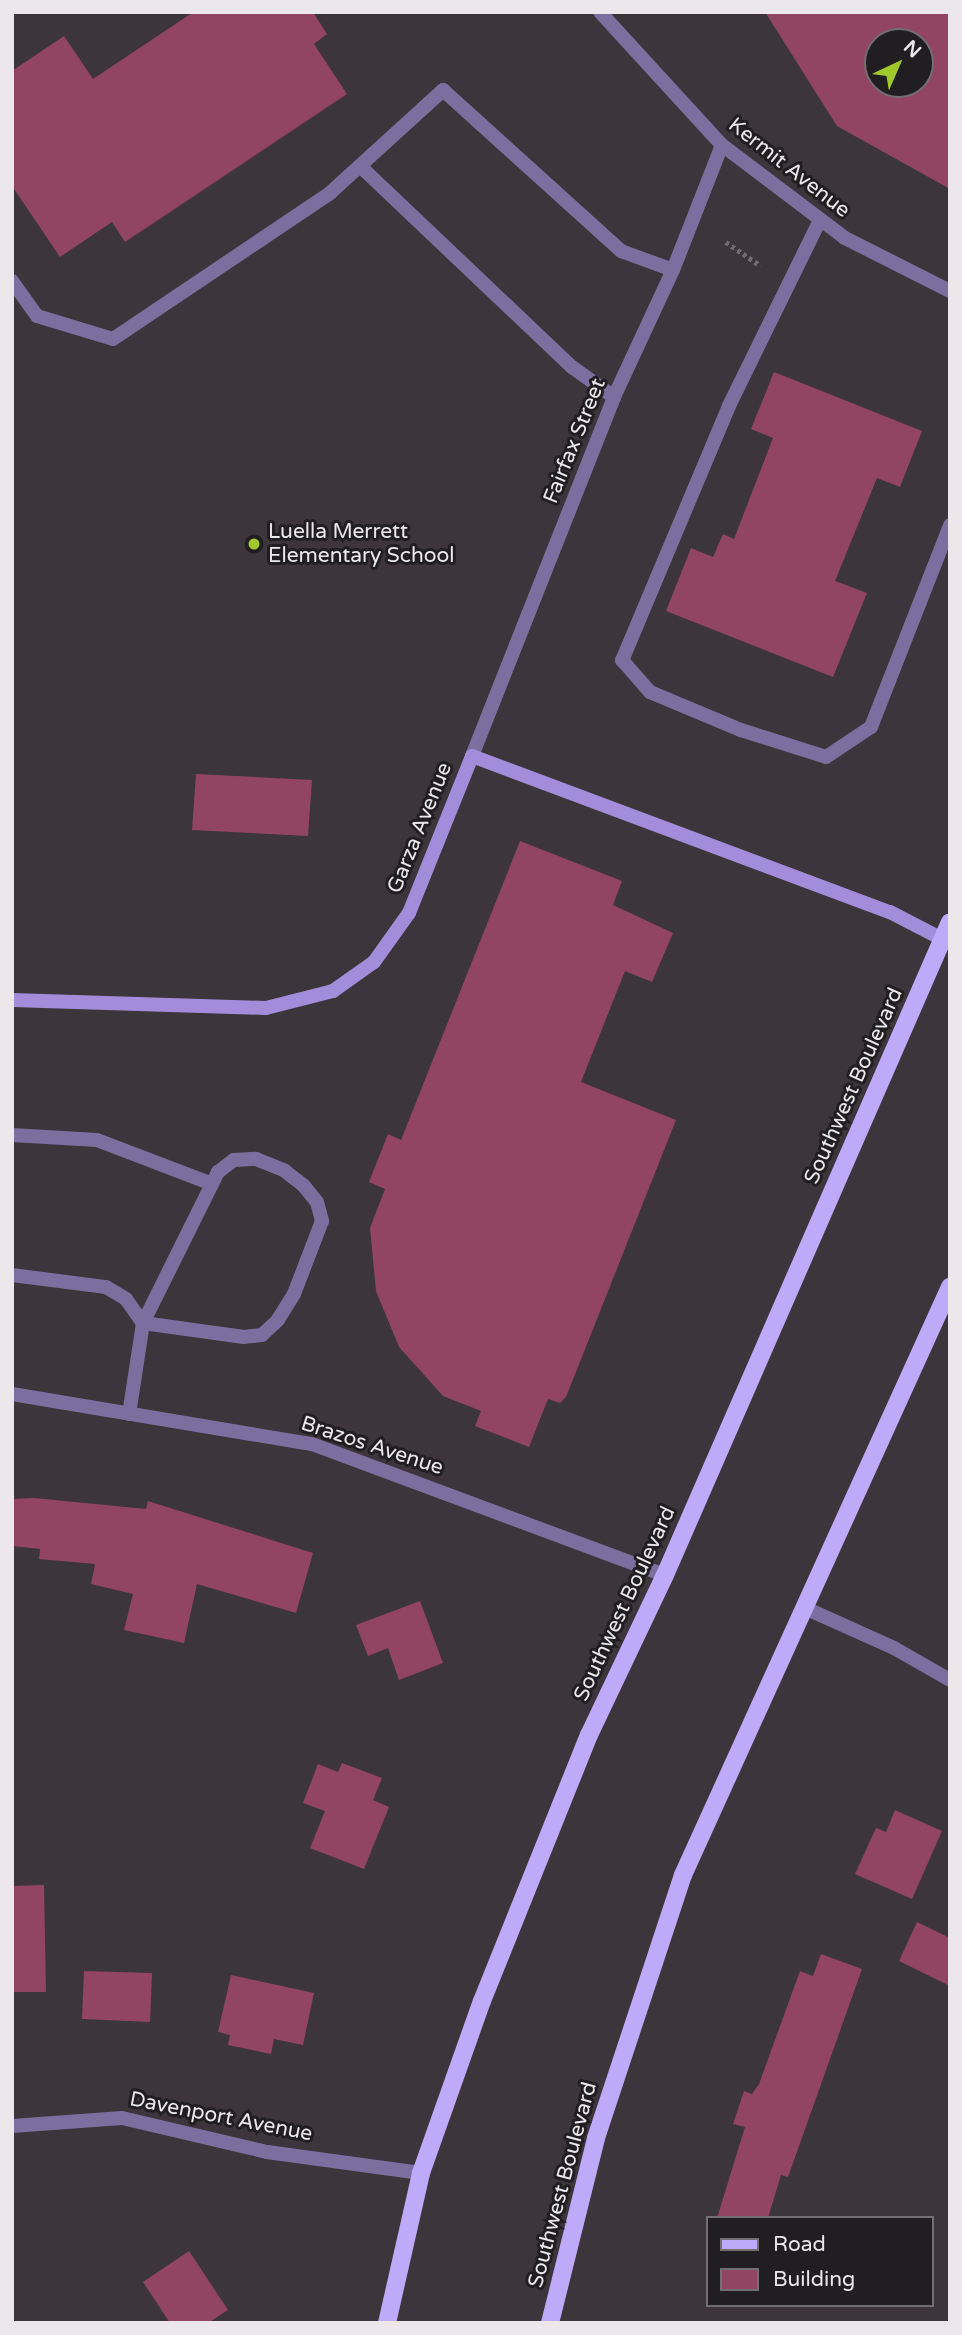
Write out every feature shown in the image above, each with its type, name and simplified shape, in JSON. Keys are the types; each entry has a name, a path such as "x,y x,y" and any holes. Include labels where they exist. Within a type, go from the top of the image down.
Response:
{"main road":[{"name":"Southwest Boulevard","path":"387,2323 421,2173 482,2001 584,1748 665,1575 946,941 950,922"},
{"name":"Southwest Boulevard","path":"550,2323 596,2138 683,1875 950,1287"}],"street":[{"name":"Kermit Avenue","path":"600,12 722,145 845,239 950,291"},
{"path":"12,281 37,316 113,339 330,193 443,90 621,251 673,270"},
{"name":"Fairfax Street","path":"472,756 614,397 673,270 722,145"},
{"path":"360,166 572,367 614,397"},
{"path":"820,220 729,406 622,660 650,692 741,730 826,757 871,727 950,525"},
{"name":"Garza Avenue","path":"12,1000 267,1008 333,991 374,962 408,913 472,756 890,912 946,941"},
{"path":"12,1135 97,1140 212,1184"},
{"path":"12,1275 107,1287 126,1299 143,1323 244,1337 262,1335 278,1320 294,1293 322,1221 317,1202 285,1171 256,1159 234,1160 218,1172 143,1323 129,1414"},
{"name":"Brazos Avenue","path":"12,1394 312,1444 665,1575"},
{"path":"805,1608 894,1648 950,1680"},
{"name":"Davenport Avenue","path":"12,2126 122,2118 267,2152 421,2173"}],"path":[{"path":"726,242 761,266"}],"building":[{"path":"313,12 327,34 314,44 347,94 125,242 112,222 60,257 12,186 12,71 64,36 93,79 192,13"},
{"path":"765,12 950,12 950,189 837,126"},
{"path":"774,372 922,431 900,487 877,478 835,581 867,593 833,677 666,611 691,548 713,557 723,534 734,539 773,438 751,429"},
{"path":"196,774 312,780 308,836 192,830"},
{"path":"520,841 622,881 613,905 673,933 652,982 625,971 581,1082 676,1120 566,1397 560,1403 548,1399 529,1447 475,1426 481,1411 443,1396 399,1347 376,1291 370,1228 385,1189 369,1182 388,1134 401,1140"},
{"path":"34,1498 146,1509 148,1501 313,1553 296,1613 197,1584 184,1643 124,1630 133,1594 91,1584 95,1564 39,1559 40,1549 12,1546 12,1499"},
{"path":"420,1601 443,1663 399,1680 388,1648 368,1656 356,1625"},
{"path":"342,1763 382,1778 373,1800 389,1807 364,1869 310,1848 325,1811 303,1803 318,1764 338,1772"},
{"path":"895,1810 942,1831 912,1899 855,1874 876,1828 886,1832"},
{"path":"44,1885 46,1992 12,1992 12,1886"},
{"path":"917,1922 950,1938 950,1986 899,1961"},
{"path":"821,1954 862,1969 788,2177 781,2175 769,2216 718,2216 745,2127 733,2124 744,2091 752,2094 759,2084 800,1971 813,1976"},
{"path":"84,1971 152,1973 150,2022 82,2019"},
{"path":"231,1975 314,1993 303,2045 274,2039 271,2054 228,2045 230,2035 218,2032"},
{"path":"189,2251 228,2310 208,2323 170,2323 143,2282"}],"place":[{"name":"Luella Merrett Elementary School","path":"254,544"}]}
